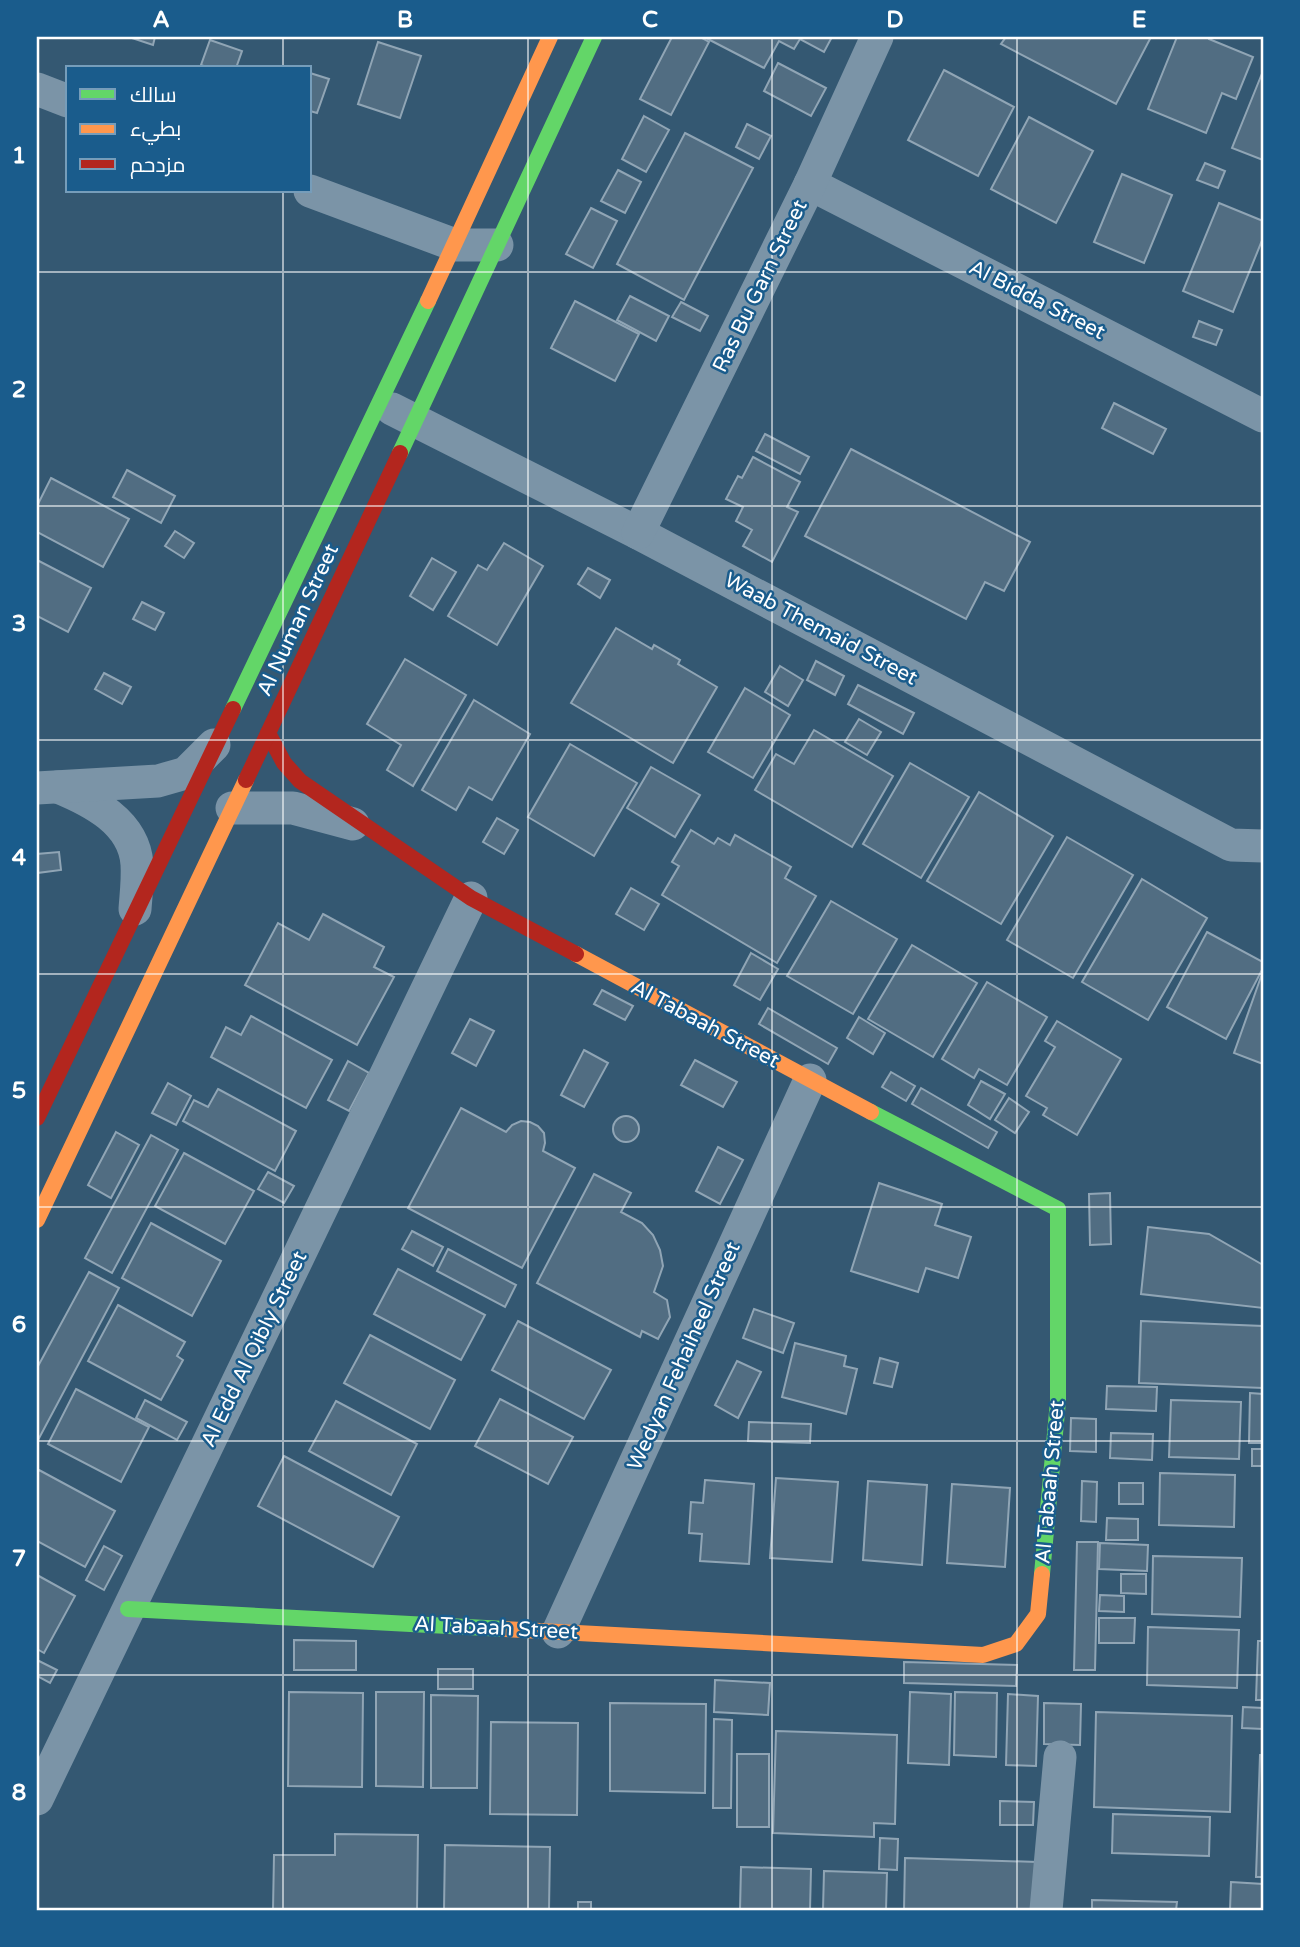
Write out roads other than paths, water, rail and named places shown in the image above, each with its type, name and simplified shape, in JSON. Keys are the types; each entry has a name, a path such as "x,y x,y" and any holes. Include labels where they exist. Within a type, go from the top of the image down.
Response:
{"street":[{"name":"Al Numan Street","path":"37,1118 456,245 550,37"},
{"name":"Al Numan Street","path":"37,1220 416,420 594,37"},
{"name":"Ras Bu Garn Street","path":"639,533 810,184 877,37"},
{"path":"37,89 66,100"},
{"name":"Al Bidda Street","path":"810,184 1263,416"},
{"path":"312,192 456,245 497,245"},
{"name":"Waab Themaid Street","path":"380,403 639,533 1231,845 1263,846"},
{"path":"47,787 158,781 186,773 204,757 223,733"},
{"name":"Al Tabaah Street","path":"128,1609 983,1655 1016,1644 1038,1614 1058,1401 1058,1209 810,1080 471,898 300,781 284,763 268,733"},
{"path":"47,787 89,800 121,825 132,843 137,863 135,911"},
{"name":"Al Tabaah Street","path":"232,808 293,808 369,828"},
{"name":"Al Edd Al Qibly Street","path":"37,1799 471,898"},
{"name":"Wedyan Fehaiheel Street","path":"558,1632 810,1080"},
{"path":"1046,1910 1060,1757"}]}
